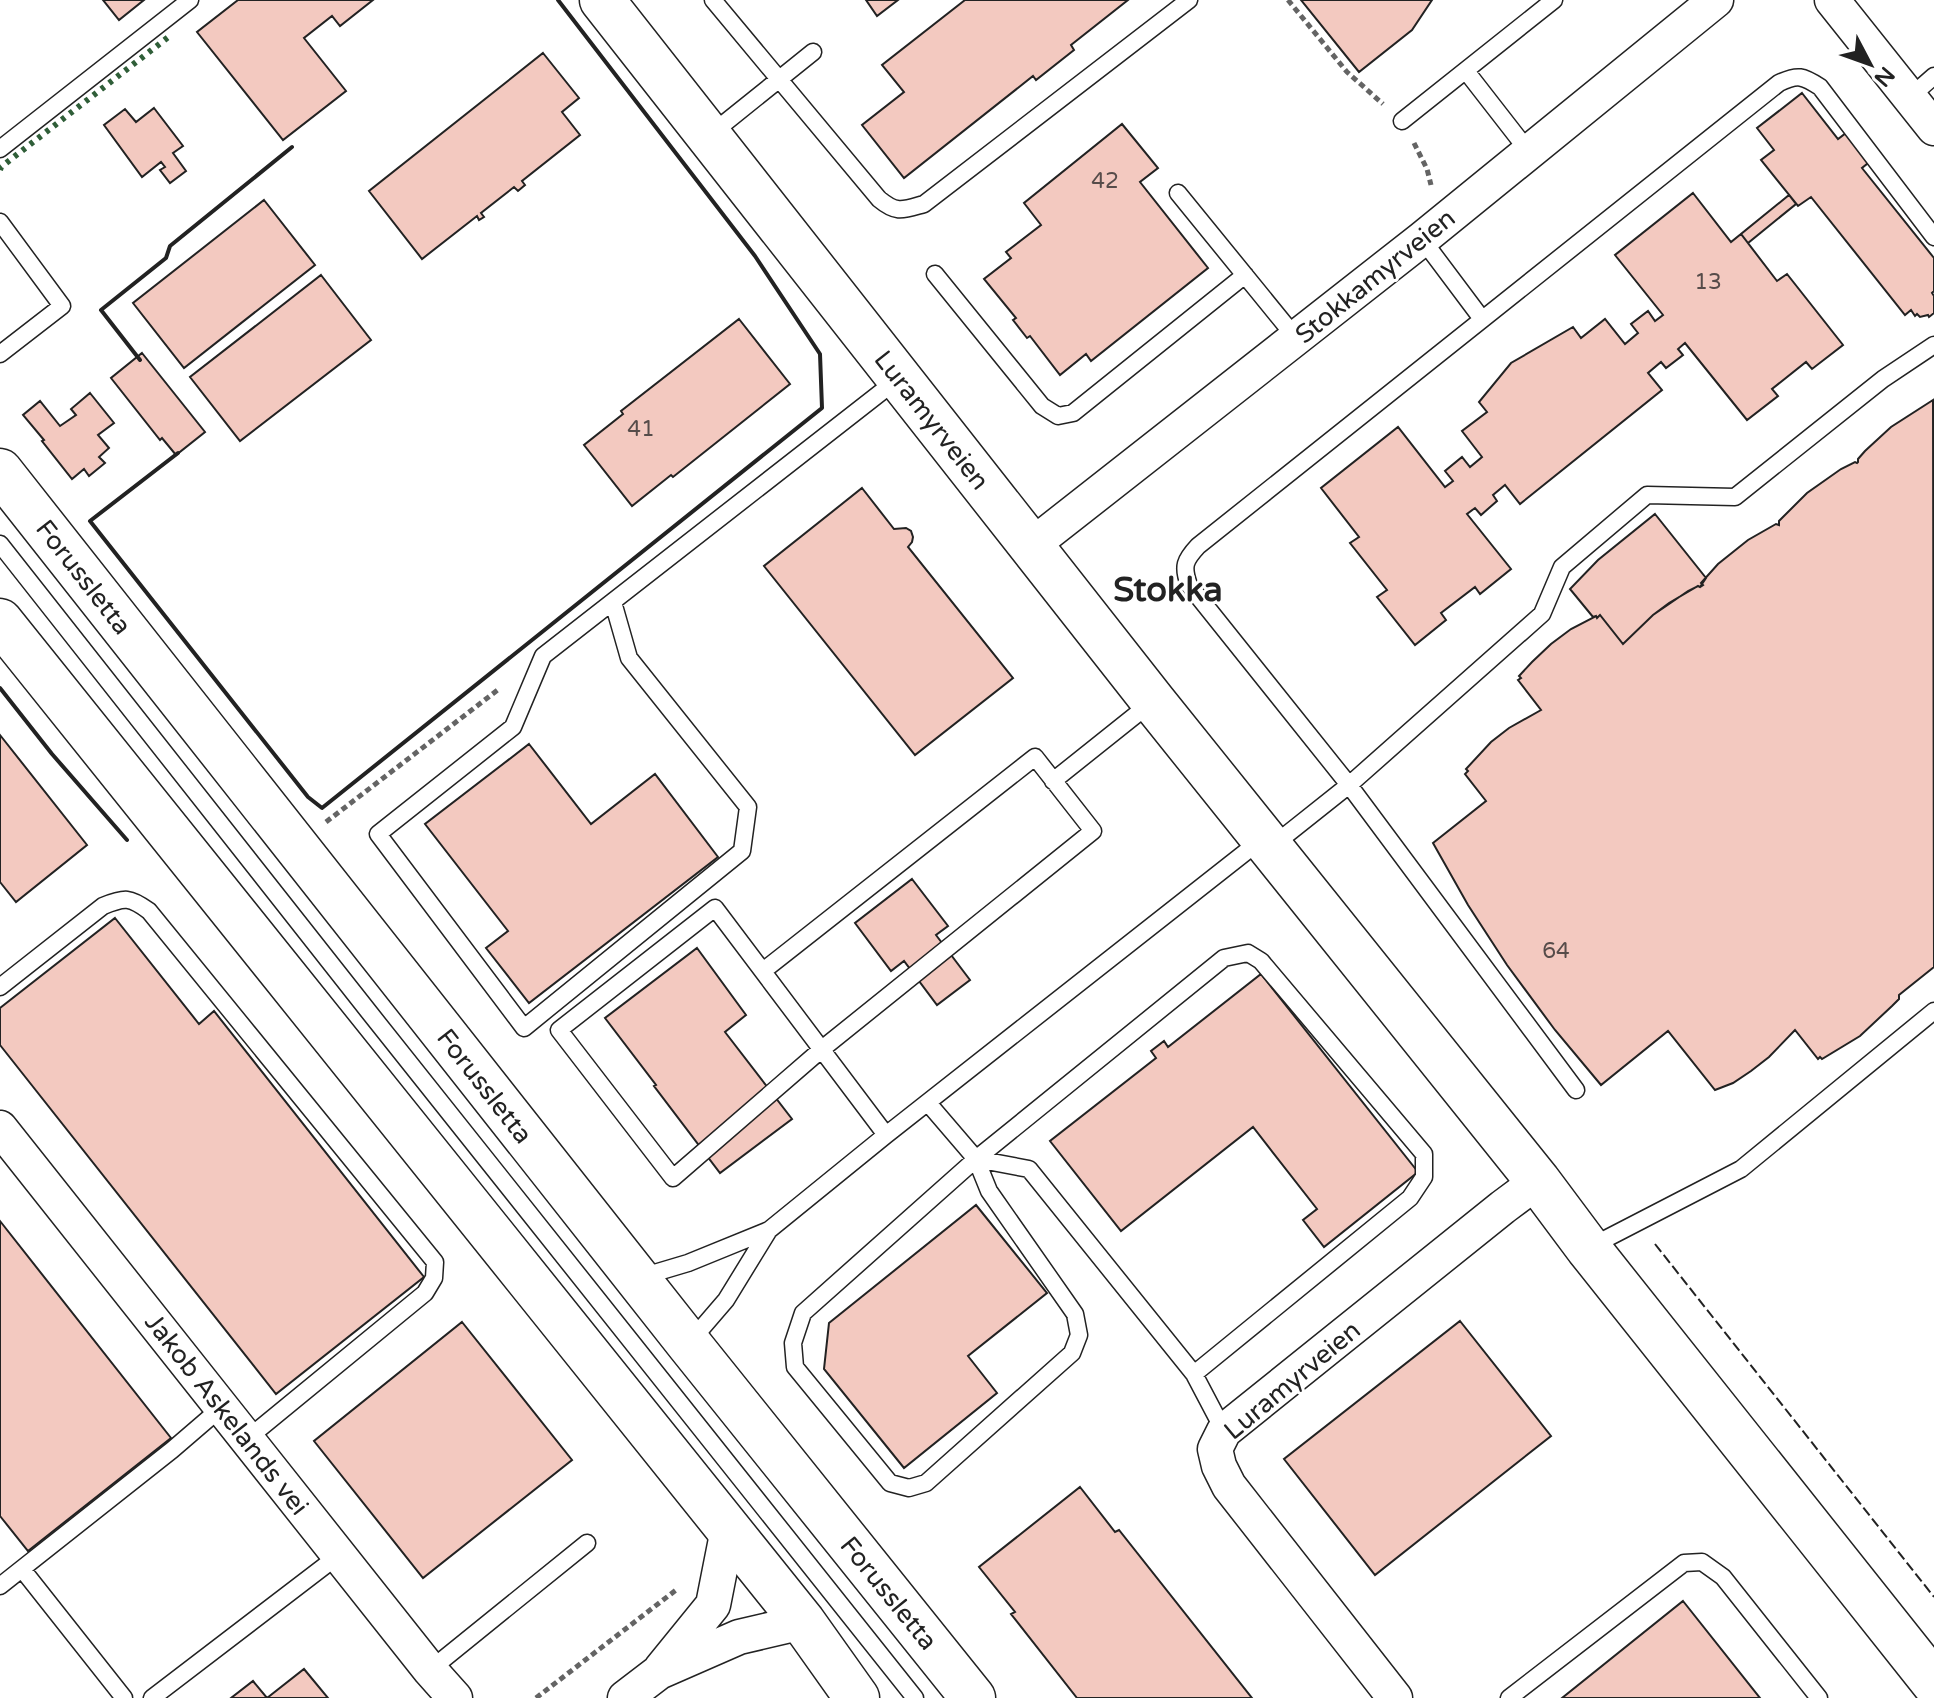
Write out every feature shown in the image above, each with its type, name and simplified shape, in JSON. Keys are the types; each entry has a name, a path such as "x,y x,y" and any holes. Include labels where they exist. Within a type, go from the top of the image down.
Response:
{"main road":[{"name":"Luramyrveien","path":"602,0 1153,701 1538,1181 1934,1683"},
{"name":"Forussletta","path":"0,471 689,1344 973,1698"},
{"path":"0,621 803,1622 857,1698"}],"street":[{"name":"Stokkamyrveien","path":"1031,546 1422,239 1716,0"},
{"path":"1832,0 1922,87 1934,128"},
{"name":"Jakob Askelands vei","path":"0,1128 455,1698"},
{"name":"Luramyrveien","path":"1395,1698 1229,1486 1215,1449 1224,1431 1538,1181"},
{"path":"625,1698 659,1672 713,1605 728,1529"},
{"path":"659,1672 739,1637 803,1622"}],"lane":[{"path":"0,149 190,0"},
{"path":"713,0 879,199 891,209 902,210 924,204 1189,0"},
{"path":"1402,121 1554,0"},
{"path":"709,135 813,52"},
{"path":"1466,71 1529,152"},
{"path":"1576,1090 1349,785 1189,585 1185,573 1187,559 1198,546 1482,319 1779,83 1794,76 1807,78 1820,87 1934,237"},
{"path":"1178,193 1296,338"},
{"path":"0,222 62,306 0,354"},
{"path":"1422,239 1482,319"},
{"path":"935,274 1042,406 1058,416 1073,413 1245,275"},
{"path":"637,1278 688,1263 769,1230 886,1135 1266,843 1349,785 1542,614 1562,567 1647,495 1735,497 1883,379 1934,345"},
{"path":"613,602 629,658 748,807 742,851 524,1028 378,834 513,727 543,656 899,378"},
{"path":"0,544 915,1698"},
{"path":"1053,781 1153,701"},
{"path":"763,971 1035,757 1093,831 822,1049 673,1178 559,1030 715,908 822,1049 886,1135"},
{"path":"0,987 103,906 121,898 135,900 149,911 435,1262 434,1278 425,1293 247,1439"},
{"path":"928,1103 976,1159 989,1191 1075,1314 1079,1335 1072,1353 926,1483 909,1488 890,1483 795,1367 793,1343 803,1313 976,1159 1224,958 1248,953 1261,961 1424,1154 1424,1177 1410,1198 1194,1374"},
{"path":"1588,1248 1741,1169 1934,1011"},
{"path":"976,1159 1029,1169 1194,1374 1224,1431"},
{"path":"689,1344 726,1300 769,1230"},
{"path":"0,1586 222,1407"},
{"path":"430,1670 587,1543"},
{"path":"152,1698 339,1555"},
{"path":"1509,1698 1684,1563 1702,1562 1723,1577 1819,1698"},
{"path":"22,1569 124,1698"}],"path":[{"path":"1288,0 1347,72"},
{"path":"325,823 543,656"},
{"path":"536,1698 677,1589"}],"building":[{"path":"103,0 144,0 119,20"},
{"path":"238,0 373,0 340,26 332,16 304,38 346,91 283,140 197,32"},
{"path":"866,0 898,0 877,16"},
{"path":"965,0 1128,0 1071,45 1074,50 1036,80 1033,76 904,178 862,125 904,92 882,65"},
{"path":"1301,0 1432,0 1412,30 1359,72"},
{"path":"543,53 579,98 562,112 580,135 522,181 525,185 518,191 514,187 481,213 484,217 479,220 477,216 422,259 369,191"},
{"path":"1802,93 1838,139 1850,130 1873,159 1862,168 1934,258 1934,313 1929,317 1915,316 1911,310 1905,315 1811,197 1798,206 1761,160 1774,150 1757,128"},
{"path":"154,108 183,146 173,153 186,171 170,183 160,170 165,167 161,162 142,177 104,125 125,109 136,122"},
{"path":"1122,124 1158,168 1140,182 1208,268 1091,361 1086,354 1060,375 1030,336 1027,338 1013,320 1016,318 984,279 1011,258 1006,252 1041,225 1024,203"},
{"path":"1693,193 1731,242 1741,234 1777,281 1787,274 1843,345 1812,369 1806,362 1772,389 1778,396 1747,420 1685,343 1678,349 1683,355 1666,368 1661,362 1648,373 1662,390 1520,504 1505,485 1493,495 1497,501 1481,515 1475,508 1467,514 1511,569 1480,594 1475,587 1441,613 1446,620 1415,645 1377,597 1387,590 1350,543 1359,537 1321,488 1398,427 1445,487 1453,481 1445,471 1462,457 1470,467 1482,457 1462,431 1487,412 1479,402 1511,363 1573,327 1581,338 1605,319 1625,344 1638,333 1631,324 1648,311 1655,321 1663,315 1615,255"},
{"path":"1789,195 1796,204 1748,243 1741,234"},
{"path":"264,200 315,265 184,368 133,303"},
{"path":"321,275 371,340 240,441 190,377"},
{"path":"739,319 790,384 632,506 584,445 623,414 621,411"},
{"path":"142,353 205,432 176,455 162,438 160,440 111,378"},
{"path":"90,393 114,423 98,435 109,448 99,457 105,463 89,476 84,469 72,479 23,415 40,401 60,426 76,415 71,409"},
{"path":"1933,400 1934,967 1899,995 1899,999 1860,1036 1822,1059 1818,1059 1795,1030 1751,1071 1715,1090 1668,1031 1601,1085 1507,965 1433,843 1486,801 1465,774 1466,769 1491,742 1541,710 1518,680 1551,644 1571,629 1600,615 1623,644 1669,603 1703,585 1701,583 1718,564 1748,540 1779,525 1779,521 1807,493 1841,469 1857,463 1865,451 1891,427"},
{"path":"862,488 894,529 911,531 913,537 908,547 1013,678 915,755 764,566"},
{"path":"1655,514 1706,578 1700,587 1688,591 1653,615 1623,644 1600,615 1593,617 1570,589 1598,560"},
{"path":"0,735 87,845 16,902 0,882"},
{"path":"529,744 591,824 655,774 718,857 529,1003 486,948 508,931 425,824"},
{"path":"912,879 948,926 936,935 970,980 937,1005 904,961 891,971 855,923"},
{"path":"115,918 199,1024 214,1011 424,1277 276,1394 0,1045 0,1008"},
{"path":"697,948 746,1015 725,1032 792,1119 720,1173 605,1018"},
{"path":"1261,974 1418,1172 1324,1247 1303,1220 1317,1209 1253,1127 1121,1231 1050,1141 1156,1058 1151,1051 1164,1041 1168,1047"},
{"path":"976,1205 1047,1293 968,1356 997,1393 904,1468 824,1369 829,1323"},
{"path":"0,1221 171,1438 28,1551 0,1516"},
{"path":"1460,1321 1551,1436 1375,1575 1284,1459"},
{"path":"462,1322 572,1460 423,1578 314,1441"},
{"path":"1080,1487 1115,1532 1119,1530 1252,1698 1077,1698 1011,1614 1015,1612 979,1567"},
{"path":"1683,1601 1760,1698 1562,1698"},
{"path":"304,1669 328,1698 267,1698"},
{"path":"253,1681 267,1698 231,1698"}],"hedge":[{"path":"0,170 171,35"}],"fence":[{"path":"1655,1244 1934,1597"}],"wall":[{"path":"178,453 90,521 308,797 322,808 822,408 820,354 755,256 558,0"},
{"path":"140,360 101,310 166,258 170,246 292,147"},
{"path":"0,688 52,754 127,840"}],"district":[{"name":"Stokka","path":"1168,589"}]}
